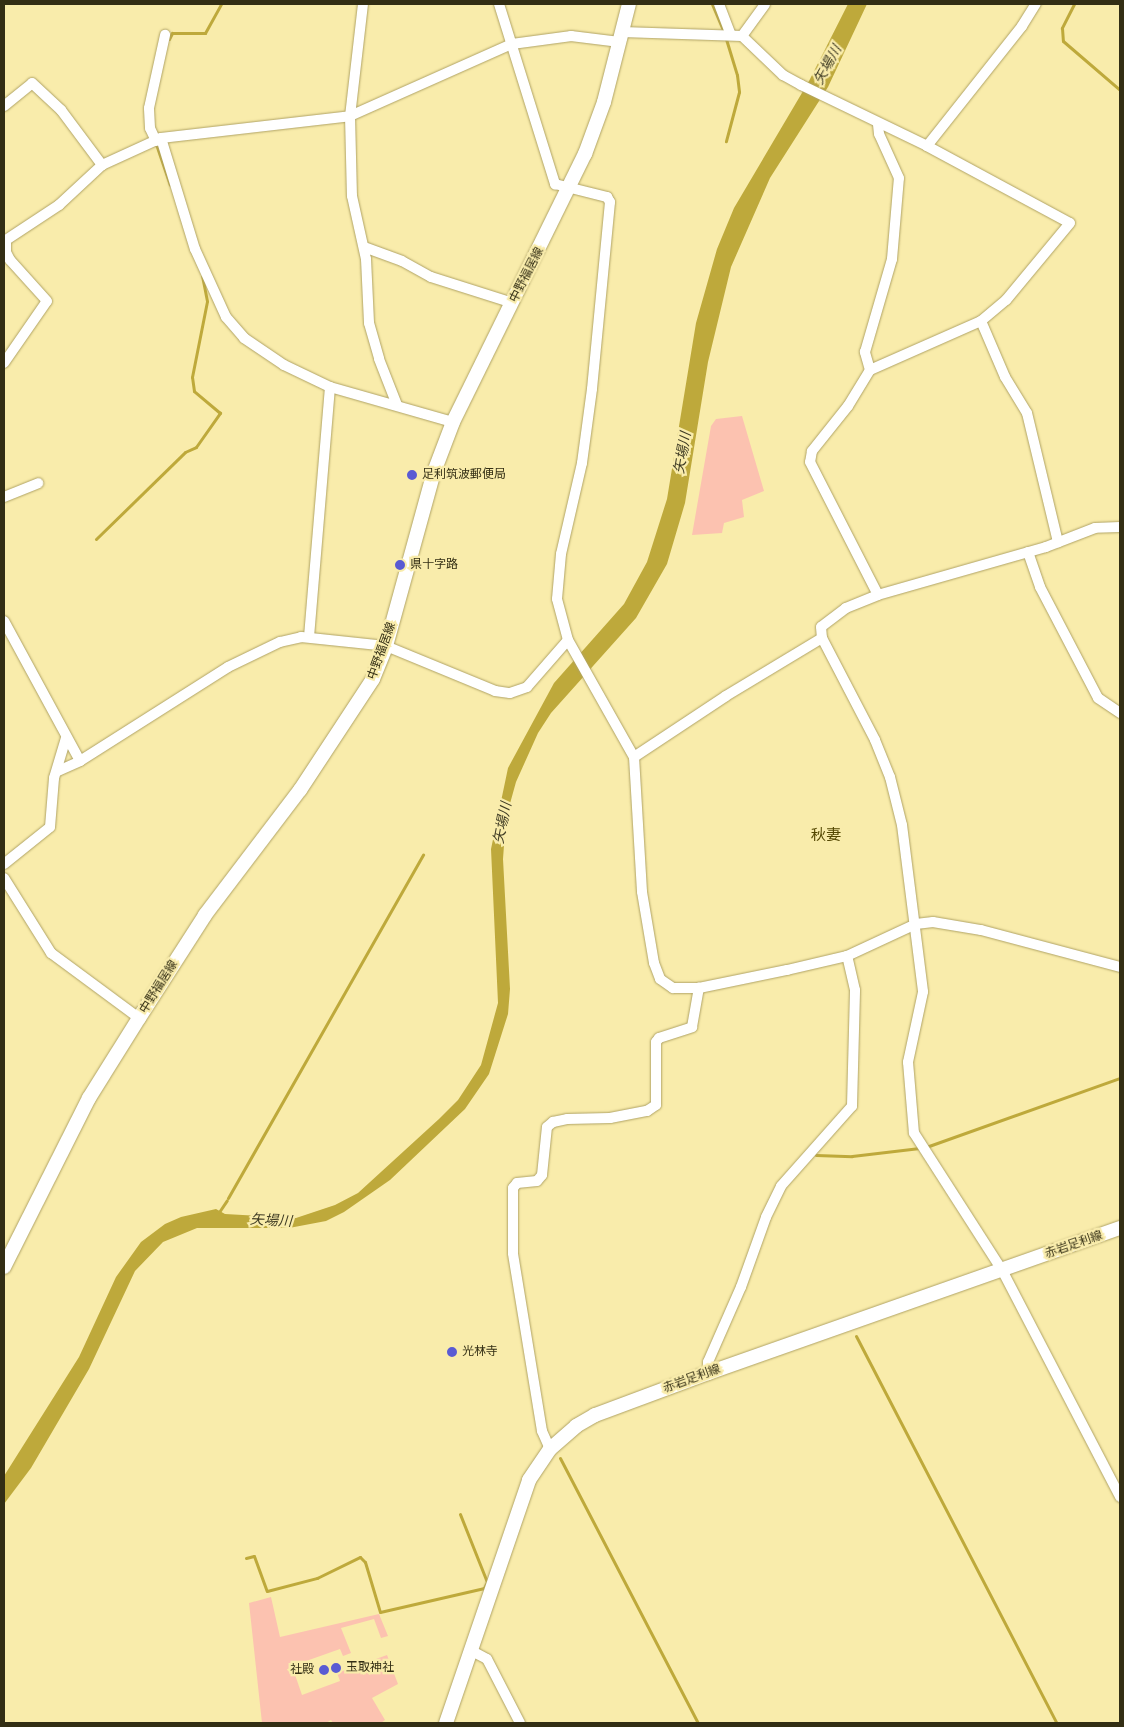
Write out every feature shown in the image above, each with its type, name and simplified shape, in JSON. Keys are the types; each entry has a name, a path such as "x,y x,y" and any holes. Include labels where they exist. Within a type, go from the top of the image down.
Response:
{"main road":[{"name":"中野福居線","path":"4,1267 89,1098 139,1018 205,915 300,790 358,706 374,679 386,646 434,472 453,422 570,188 604,102 629,4"},
{"name":"赤岩足利線","path":"446,1723 529,1480 550,1449 569,1431 595,1415 708,1373 1120,1228"}],"street":[{"path":"363,4 350,116 352,196 364,247 369,323 379,360 396,406"},
{"path":"499,4 555,184 607,197 610,202 592,389 582,463 557,584 559,612 568,640 634,757 642,892 654,963 666,986 699,988 847,956 916,924 945,923 980,930 1120,967"},
{"path":"719,4 730,33"},
{"path":"742,36 765,4"},
{"path":"927,146 1022,26 1036,4"},
{"path":"4,363 47,301 5,252 6,240 59,205 102,165 158,139 350,116 512,44 571,36 621,37 730,33 742,36 784,75 801,86 927,146 1070,223 1006,300 981,322 870,370 809,459 878,595"},
{"path":"165,35 149,108 150,128 158,139 196,249 226,317 244,338 263,352 330,387 380,404 396,406 453,422"},
{"path":"4,106 32,84 60,110 102,165"},
{"path":"870,370 865,352 892,259 899,178 879,134 878,124"},
{"path":"364,247 402,261 431,277 512,304"},
{"path":"981,322 1005,377 1028,413 1058,542"},
{"path":"309,637 330,387"},
{"path":"4,497 38,483"},
{"path":"1120,527 1094,528 1028,552 878,595 846,608 827,620 821,627 822,638 875,740 890,777 902,826 916,924 923,992 908,1062 914,1133 1002,1270 1120,1497"},
{"path":"1028,552 1040,587 1098,698 1120,713"},
{"path":"4,620 80,761"},
{"path":"58,771 80,761 228,667 280,642 309,637 386,646 488,688 510,693 527,687 568,640"},
{"path":"634,757 726,696 822,638"},
{"path":"4,864 50,827 54,778 58,771 66,738"},
{"path":"4,878 51,953 139,1018"},
{"path":"708,1373 708,1362 741,1287 766,1216 781,1186 852,1106 855,990 847,956"},
{"path":"550,1449 542,1431 513,1253 513,1188 517,1183 537,1181 542,1175 547,1127 553,1122 567,1119 610,1118 647,1111 656,1105 656,1042 659,1038 692,1027 699,988"},
{"path":"470,1650 487,1660 520,1723"}],"shaded area":[{"path":"742,416 764,491 742,500 744,517 724,523 722,533 692,535 711,426 716,419"},
{"name":"玉取神社","path":"271,1597 280,1637 379,1614 388,1636 381,1638 374,1619 341,1628 351,1653 343,1656 340,1649 292,1666 302,1695 340,1681 337,1673 387,1655 398,1684 372,1698 385,1720 381,1723 333,1723 331,1720 326,1723 262,1723 249,1603"}],"water":[{"name":"矢場川","path":"848,4 867,4 828,87 770,178 731,267 708,362 685,503 667,564 636,618 551,713 538,733 516,782 506,818 503,859 510,989 508,1014 489,1074 465,1109 390,1180 344,1212 326,1221 289,1228 197,1228 163,1242 135,1271 89,1369 31,1468 4,1504 4,1476 79,1357 116,1277 141,1242 165,1224 181,1217 216,1209 225,1214 296,1218 335,1205 358,1193 439,1119 458,1100 481,1065 498,1003 491,849 508,768 554,683 624,604 647,562 667,499 696,323 717,249 734,208 809,81"}],"waterway":[{"path":"169,39 172,33 205,33 221,4"},
{"path":"712,4 722,28"},
{"path":"1074,4 1062,28 1063,41 1120,90"},
{"path":"726,39 737,75 739,92 726,141"},
{"path":"156,144 170,185"},
{"path":"96,539 185,452 196,447 220,413 194,391 192,377 207,301 202,276"},
{"path":"228,1198 423,855"},
{"path":"926,1147 1120,1078"},
{"path":"816,1155 852,1156 920,1148"},
{"path":"219,1212 227,1200"},
{"path":"856,1336 1057,1723"},
{"path":"560,1458 698,1723"},
{"path":"246,1558 254,1556 267,1591 317,1578 360,1557 365,1562 380,1612 484,1588 487,1582 460,1514"}],"place":[{"name":"足利筑波郵便局","path":"412,475"},
{"name":"県十字路","path":"400,565"},
{"name":"光林寺","path":"452,1352"},
{"name":"玉取神社","path":"336,1668"},
{"name":"社殿","path":"324,1670"}],"district":[{"name":"秋妻","path":"826,836"}]}
